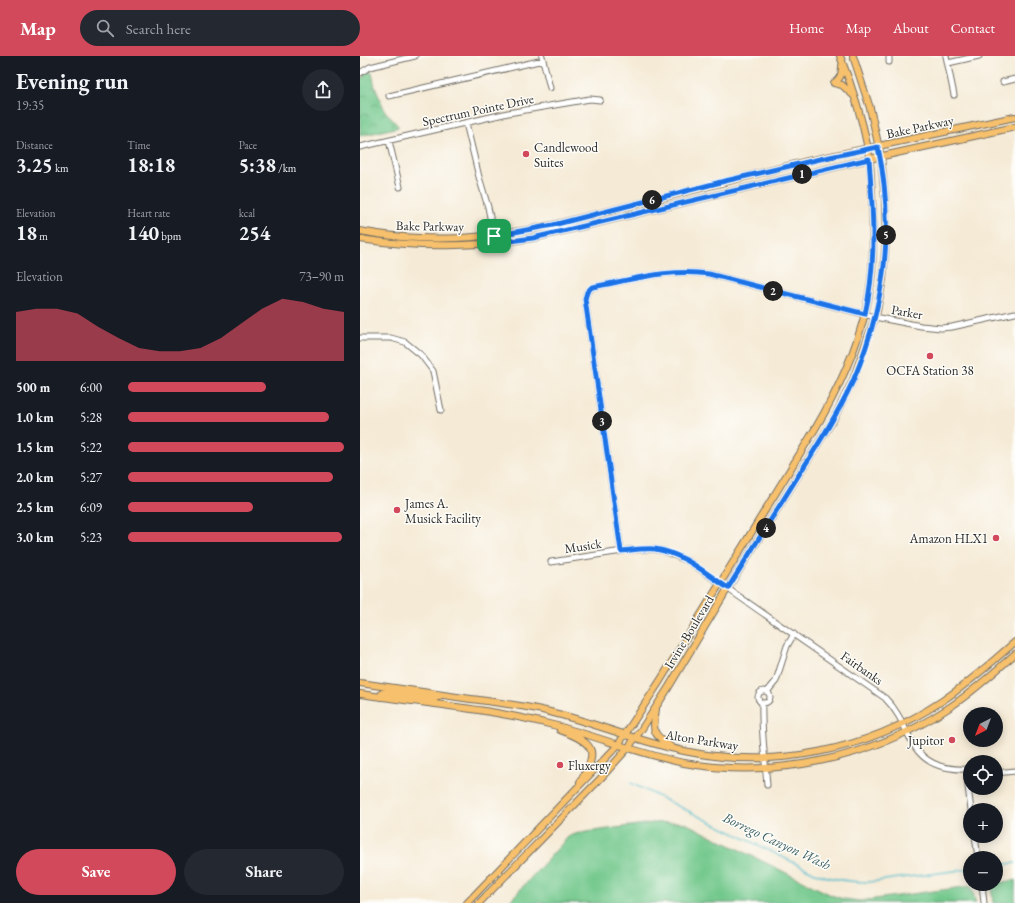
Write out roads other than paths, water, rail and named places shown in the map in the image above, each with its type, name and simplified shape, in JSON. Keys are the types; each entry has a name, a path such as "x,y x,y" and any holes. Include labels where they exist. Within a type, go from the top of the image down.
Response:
{"main road":[{"name":"Irvine Boulevard","path":"467,903 618,745 660,681 824,415 846,370 865,314 872,274 873,243 868,149 853,95 840,56"},
{"name":"Irvine Boulevard","path":"479,903 628,748 656,708 728,588 833,420 853,380 875,317 883,279 886,240 885,198 880,157 870,108 853,56"},
{"path":"843,63 842,74 839,80 834,83 842,85 853,95"},
{"name":"Bake Parkway","path":"360,231 383,235 424,238 494,236 553,225 814,160 1015,117"},
{"name":"Bake Parkway","path":"360,239 420,246 452,246 495,243 533,238 869,159 1015,128"},
{"name":"Alton Parkway","path":"360,683 509,704 550,712 673,749 723,757 765,758 829,750 875,736 902,724 932,708 959,690 1015,642"},
{"name":"Alton Parkway","path":"360,694 486,712 536,721 671,760 695,765 726,768 766,767 800,764 834,758 873,746 906,732 929,720 957,702 975,689 1015,654"},
{"path":"380,697 382,693 387,692 436,698 441,695"},
{"path":"656,708 654,731 658,737 673,749"},
{"path":"536,721 579,738 590,748 592,760 590,765 570,796"}],"street":[{"path":"360,73 370,67 404,57 415,56"},
{"path":"888,56 889,62"},
{"path":"946,56 954,95"},
{"path":"948,63 979,56"},
{"path":"389,96 543,58 550,88"},
{"path":"1004,82 1015,79"},
{"name":"Spectrum Pointe Drive","path":"360,147 508,113 590,99 600,100"},
{"path":"466,123 495,243"},
{"path":"389,141 400,187"},
{"name":"Parker","path":"621,551 585,299 587,292 592,287 659,274 695,272 906,324 941,328 957,326 1015,313"},
{"path":"360,338 391,338 405,342 421,355 433,371 440,410"},
{"name":"Musick","path":"551,562 621,551 653,549 664,551 688,560 728,588"},
{"name":"Fairbanks","path":"728,588 885,698 892,706 918,752 931,762 941,766 963,769"},
{"path":"767,785 762,724 762,703 759,701 758,695 763,692 767,692 776,681 787,646 794,634"},
{"path":"762,703 769,701 770,696 767,692"},
{"path":"1003,772 1015,771"},
{"path":"983,891 984,903"}],"waterway":[{"name":"Borrego Canyon Wash","path":"631,783 815,873 835,879 869,882 963,870"},
{"name":"Borrego Canyon Wash","path":"1003,864 1015,863"}],"place":[{"name":"Candlewood Suites","path":"526,154"},
{"name":"OCFA Station 38","path":"930,356"},
{"name":"James A. Musick Facility","path":"397,510"},
{"name":"Amazon HLX1","path":"996,538"},
{"name":"Jupitor","path":"952,740"},
{"name":"Fluxergy","path":"560,765"}]}
